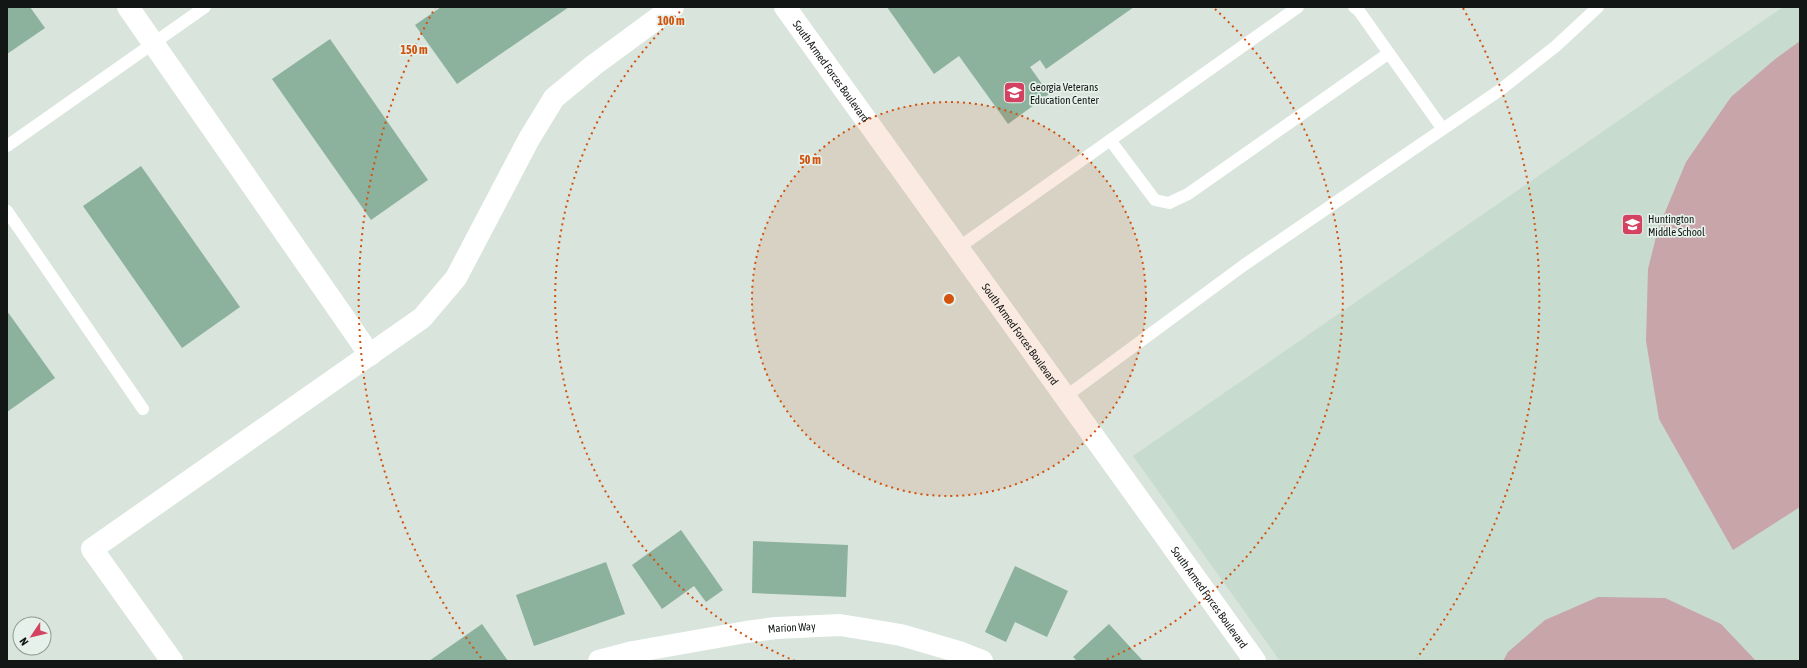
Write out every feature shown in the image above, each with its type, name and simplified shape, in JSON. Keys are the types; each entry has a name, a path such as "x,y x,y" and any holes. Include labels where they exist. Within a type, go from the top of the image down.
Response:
{"street":[{"path":"128,7 370,355"},
{"path":"172,661 92,549 422,318 456,278 529,139 554,98 594,65 673,7"},
{"name":"South Armed Forces Boulevard","path":"785,7 1255,661"},
{"name":"Marion Way","path":"599,661 633,652 682,652 776,628 840,625 901,635 959,652 982,661"}],"lane":[{"path":"7,146 205,7"},
{"path":"958,248 1298,7"},
{"path":"1354,7 1359,11 1442,128"},
{"path":"1064,397 1244,265 1442,128 1500,90 1556,46 1598,7"},
{"path":"1110,140 1155,200 1169,203 1188,194 1389,53"},
{"path":"7,211 143,409"}],"shaded area":[{"name":"Huntington Middle School","path":"1783,7 1800,7 1800,661 1280,661 1133,456"},
{"path":"1800,41 1800,507 1733,550 1659,419 1646,341 1648,269 1658,229 1686,162 1731,97 1774,60"},
{"path":"1598,597 1665,598 1721,624 1756,661 1503,661 1508,652 1545,620"}],"building":[{"path":"7,7 30,7 45,28 7,54"},
{"path":"441,7 569,7 457,84 415,25"},
{"path":"887,7 1134,7 1046,69 1040,60 1030,67 1049,94 1008,124 959,56 934,74"},
{"path":"330,39 428,180 371,220 272,79"},
{"path":"141,166 240,307 182,348 83,206"},
{"path":"7,311 55,378 7,412"},
{"path":"681,530 723,590 706,602 694,586 662,609 632,565"},
{"path":"753,541 848,545 846,597 752,593"},
{"path":"606,562 625,614 534,646 516,595"},
{"path":"1015,566 1068,591 1047,637 1015,622 1006,642 985,632"},
{"path":"482,624 508,661 429,661"},
{"path":"1109,624 1143,661 1077,661 1073,657"}],"place":[{"name":"Georgia Veterans Education Center","path":"1014,93"},
{"name":"Huntington Middle School","path":"1633,225"}]}
